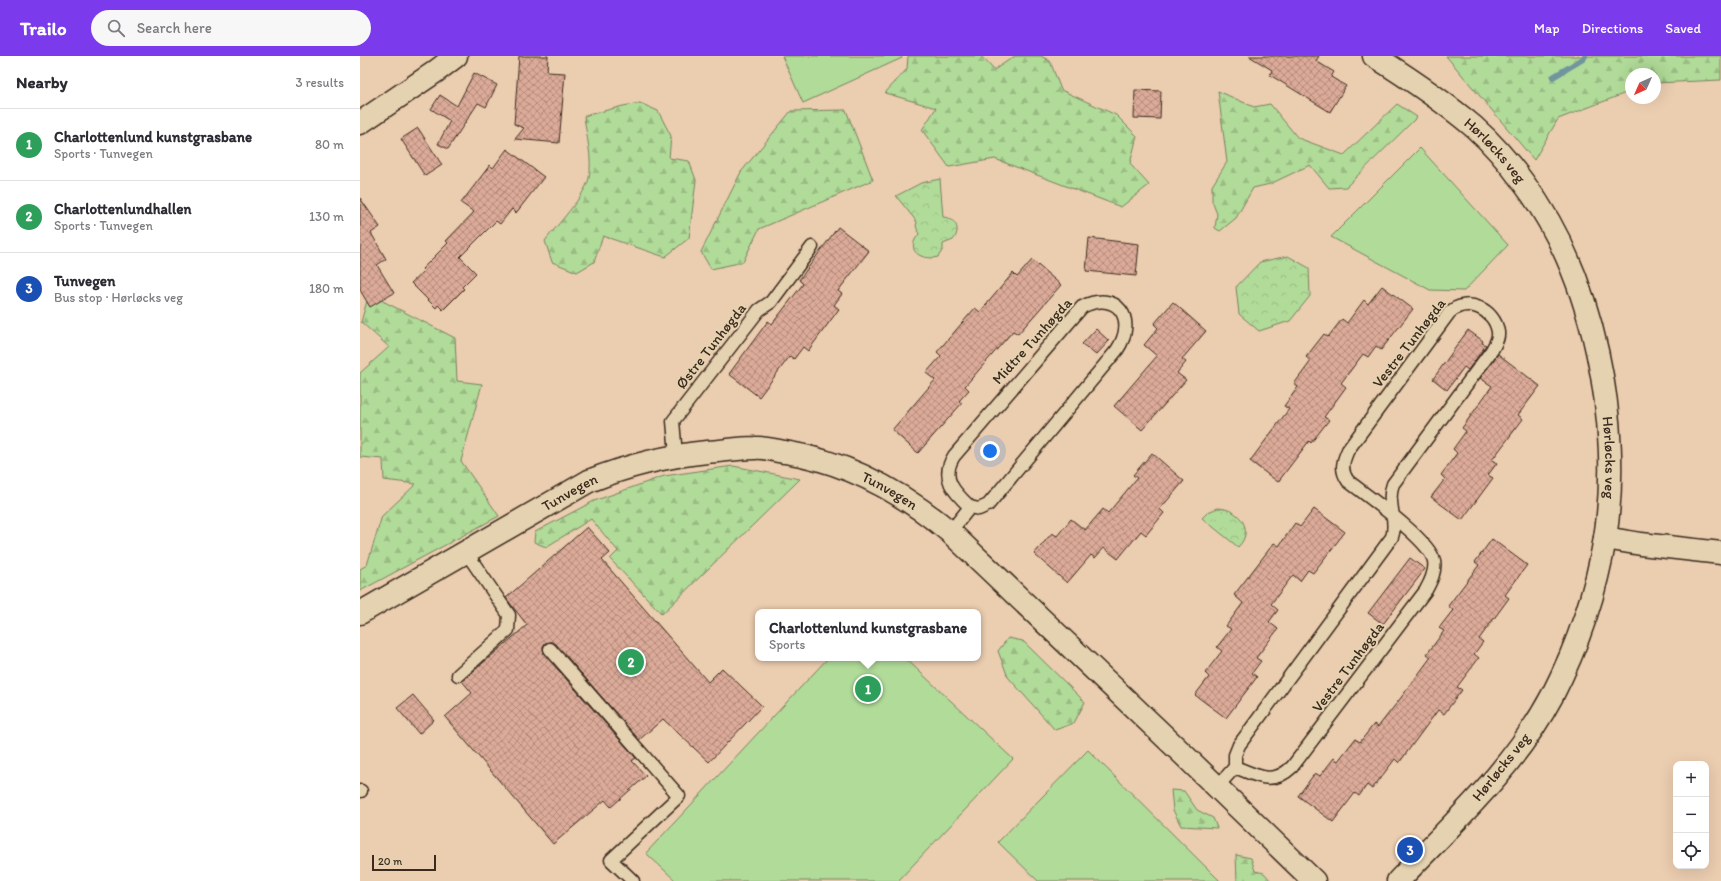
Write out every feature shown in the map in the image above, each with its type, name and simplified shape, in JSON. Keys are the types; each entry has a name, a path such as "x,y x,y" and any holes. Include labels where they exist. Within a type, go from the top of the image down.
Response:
{"street":[{"path":"360,123 456,56"},
{"name":"Hørløcks veg","path":"1374,56 1437,98 1476,129 1524,182 1546,216 1564,252 1579,288 1594,335 1604,390 1610,457 1609,498 1605,538 1590,602 1578,637 1551,697 1535,725 1502,770 1398,881"},
{"name":"Tunvegen","path":"360,613 589,481 614,471 676,455 757,448 801,454 844,467 887,487 927,513 950,532 1314,881"},
{"path":"1605,538 1641,544 1721,553"}],"lane":[{"name":"Østre Tunhøgda","path":"676,455 673,421 759,310 772,302 812,247"},
{"name":"Midtre Tunhøgda","path":"1099,301 1108,302 1115,306 1121,311 1126,325 1124,340 1118,350 988,505 979,509 970,507 960,498 948,477 950,463 954,456 1082,307 1092,302 1099,301"},
{"name":"Vestre Tunhøgda","path":"1394,516 1390,495 1396,479 1492,350 1497,341 1498,332 1491,315 1475,305 1459,305 1449,313 1348,450 1342,468 1348,481 1394,516 1416,536 1434,561 1432,579 1426,590 1292,767 1285,774 1272,778 1258,776 1235,767 1235,755 1240,745 1392,538 1395,530 1394,516"},
{"path":"950,532 970,507"},
{"path":"458,675 508,630 509,615 466,552"},
{"path":"550,649 679,796 610,860 633,881"},
{"path":"1217,787 1235,767"}],"green space":[{"path":"782,56 901,56 902,58 803,103"},
{"path":"908,56 981,56 994,70 1015,56 1041,56 1050,61 1061,90 1116,115 1137,136 1130,164 1149,185 1121,207 995,159 949,167 922,130 936,108 885,93 907,69"},
{"path":"1446,56 1721,56 1721,80 1661,83 1661,68 1625,68 1625,93 1558,119 1534,160"},
{"path":"1218,91 1254,107 1270,104 1298,138 1344,155 1397,104 1417,117 1346,187 1329,188 1310,165 1270,184 1253,188 1236,218 1220,231 1215,228 1217,214 1212,201 1212,186 1227,162"},
{"path":"640,103 658,111 671,136 669,158 689,161 696,180 689,238 665,257 603,236 594,262 577,272 552,262 545,241 576,202 589,178 590,155 584,116"},
{"path":"846,110 873,180 759,229 743,262 711,269 701,252 741,172 791,111"},
{"path":"1420,148 1508,245 1464,291 1430,290 1331,237"},
{"path":"940,179 943,217 951,219 954,222 957,232 953,240 943,244 943,249 938,257 932,258 921,256 914,250 913,245 919,234 916,226 917,222 896,196 921,183"},
{"path":"1288,256 1309,268 1310,296 1290,321 1259,331 1239,314 1236,287 1260,262"},
{"path":"369,294 455,338 457,381 482,384 461,461 499,516 360,591 360,569 367,565 382,516 416,484 384,480 383,459 360,457 360,373 389,347 361,322"},
{"path":"733,466 800,479 662,614 610,559 618,551 591,519 546,547 534,542 535,532 594,501 664,476"},
{"path":"1218,508 1233,512 1243,522 1245,534 1238,547 1202,518 1208,512"},
{"path":"1008,638 1023,641 1085,702 1074,723 1055,730 1008,677 998,651"},
{"path":"825,661 908,661 1013,759 898,881 676,881 646,853"},
{"path":"1088,750 1220,881 1038,881 998,842"},
{"path":"1171,790 1184,791 1197,810 1213,818 1217,828 1181,826 1173,810"},
{"path":"1236,855 1251,858 1255,871 1264,873 1271,881 1237,881"}],"building":[{"path":"519,56 548,56 547,72 565,73 559,143 515,139 524,128 514,124"},
{"path":"1249,56 1319,56 1316,61 1334,72 1331,77 1346,86 1330,112 1270,75 1272,70"},
{"path":"474,73 497,85 486,107 478,103 448,149 438,144 450,121 431,109 440,95 457,106"},
{"path":"1135,90 1161,91 1160,119 1134,118"},
{"path":"418,128 442,165 425,176 401,139"},
{"path":"507,149 544,177 516,213 512,209 500,224 496,221 460,257 476,273 462,287 464,289 443,310 438,305 436,308 411,283 424,271 422,269 448,243 446,241 474,212 461,203 490,165 493,168"},
{"path":"360,198 380,227 371,233 386,259 377,265 394,293 370,307 360,290"},
{"path":"838,227 869,251 838,291 842,294 834,305 839,309 808,351 803,347 794,359 790,356 759,397 729,374 768,321 772,324 803,284 799,280"},
{"path":"1089,238 1139,244 1136,276 1086,271"},
{"path":"1032,260 1061,285 1018,334 1013,331 965,386 969,390 959,401 962,403 918,453 892,430 935,380 926,373 941,356 937,352 975,308 980,312 1013,273 1017,277"},
{"path":"1382,286 1413,309 1381,350 1376,346 1368,357 1363,354 1341,383 1346,387 1324,417 1329,420 1311,443 1309,441 1278,482 1250,461 1289,409 1284,406 1298,387 1294,384 1311,361 1306,357 1324,334 1328,337 1342,319 1347,323 1364,300 1368,304"},
{"path":"1173,302 1206,331 1182,359 1186,362 1177,373 1186,380 1142,430 1114,406 1157,356 1144,345 1158,328 1154,324"},
{"path":"1096,329 1109,341 1096,355 1082,344"},
{"path":"1468,330 1486,345 1468,370 1464,367 1447,390 1433,379"},
{"path":"1498,354 1540,386 1518,415 1523,419 1492,460 1497,463 1488,475 1493,478 1462,520 1431,497 1445,479 1441,475 1457,453 1453,449 1466,431 1462,428 1492,386 1480,378"},
{"path":"1152,453 1184,481 1160,509 1164,513 1146,535 1141,531 1118,559 1104,548 1095,558 1091,555 1067,583 1034,554 1052,533 1057,536 1071,519 1085,530 1103,509 1108,513 1137,478 1133,475"},
{"path":"1314,509 1345,532 1313,573 1308,570 1300,581 1293,575 1271,604 1278,610 1269,622 1278,629 1256,658 1261,661 1252,673 1257,677 1226,718 1195,695 1209,677 1205,673 1222,651 1217,647 1231,629 1226,626 1243,603 1234,595 1274,543 1279,546 1295,523 1300,527"},
{"path":"587,527 610,553 602,560 708,682 722,668 762,706 709,762 663,719 639,740 556,644 552,642 545,643 543,647 544,654 636,758 632,761 646,776 611,807 605,800 553,844 445,717 472,693 462,681 527,625 506,598"},
{"path":"1492,539 1527,565 1505,595 1509,598 1479,639 1483,642 1474,654 1479,658 1457,687 1462,690 1444,714 1438,710 1399,763 1395,759 1372,789 1367,785 1359,796 1355,793 1333,822 1298,796 1315,773 1320,776 1334,758 1338,761 1355,739 1360,742 1374,724 1378,727 1400,699 1431,657 1427,654 1444,631 1439,628 1453,610 1448,606 1479,565 1475,562"},
{"path":"1410,558 1425,569 1383,624 1368,613"},
{"path":"413,695 434,720 419,734 397,708"}],"waterway":[{"path":"1553,77 1583,59 1585,56"}],"place":[{"name":"Charlottenlundhallen","path":"631,662"},
{"name":"Charlottenlund kunstgrasbane","path":"868,689"},
{"name":"Tunvegen","path":"1410,850"}]}
